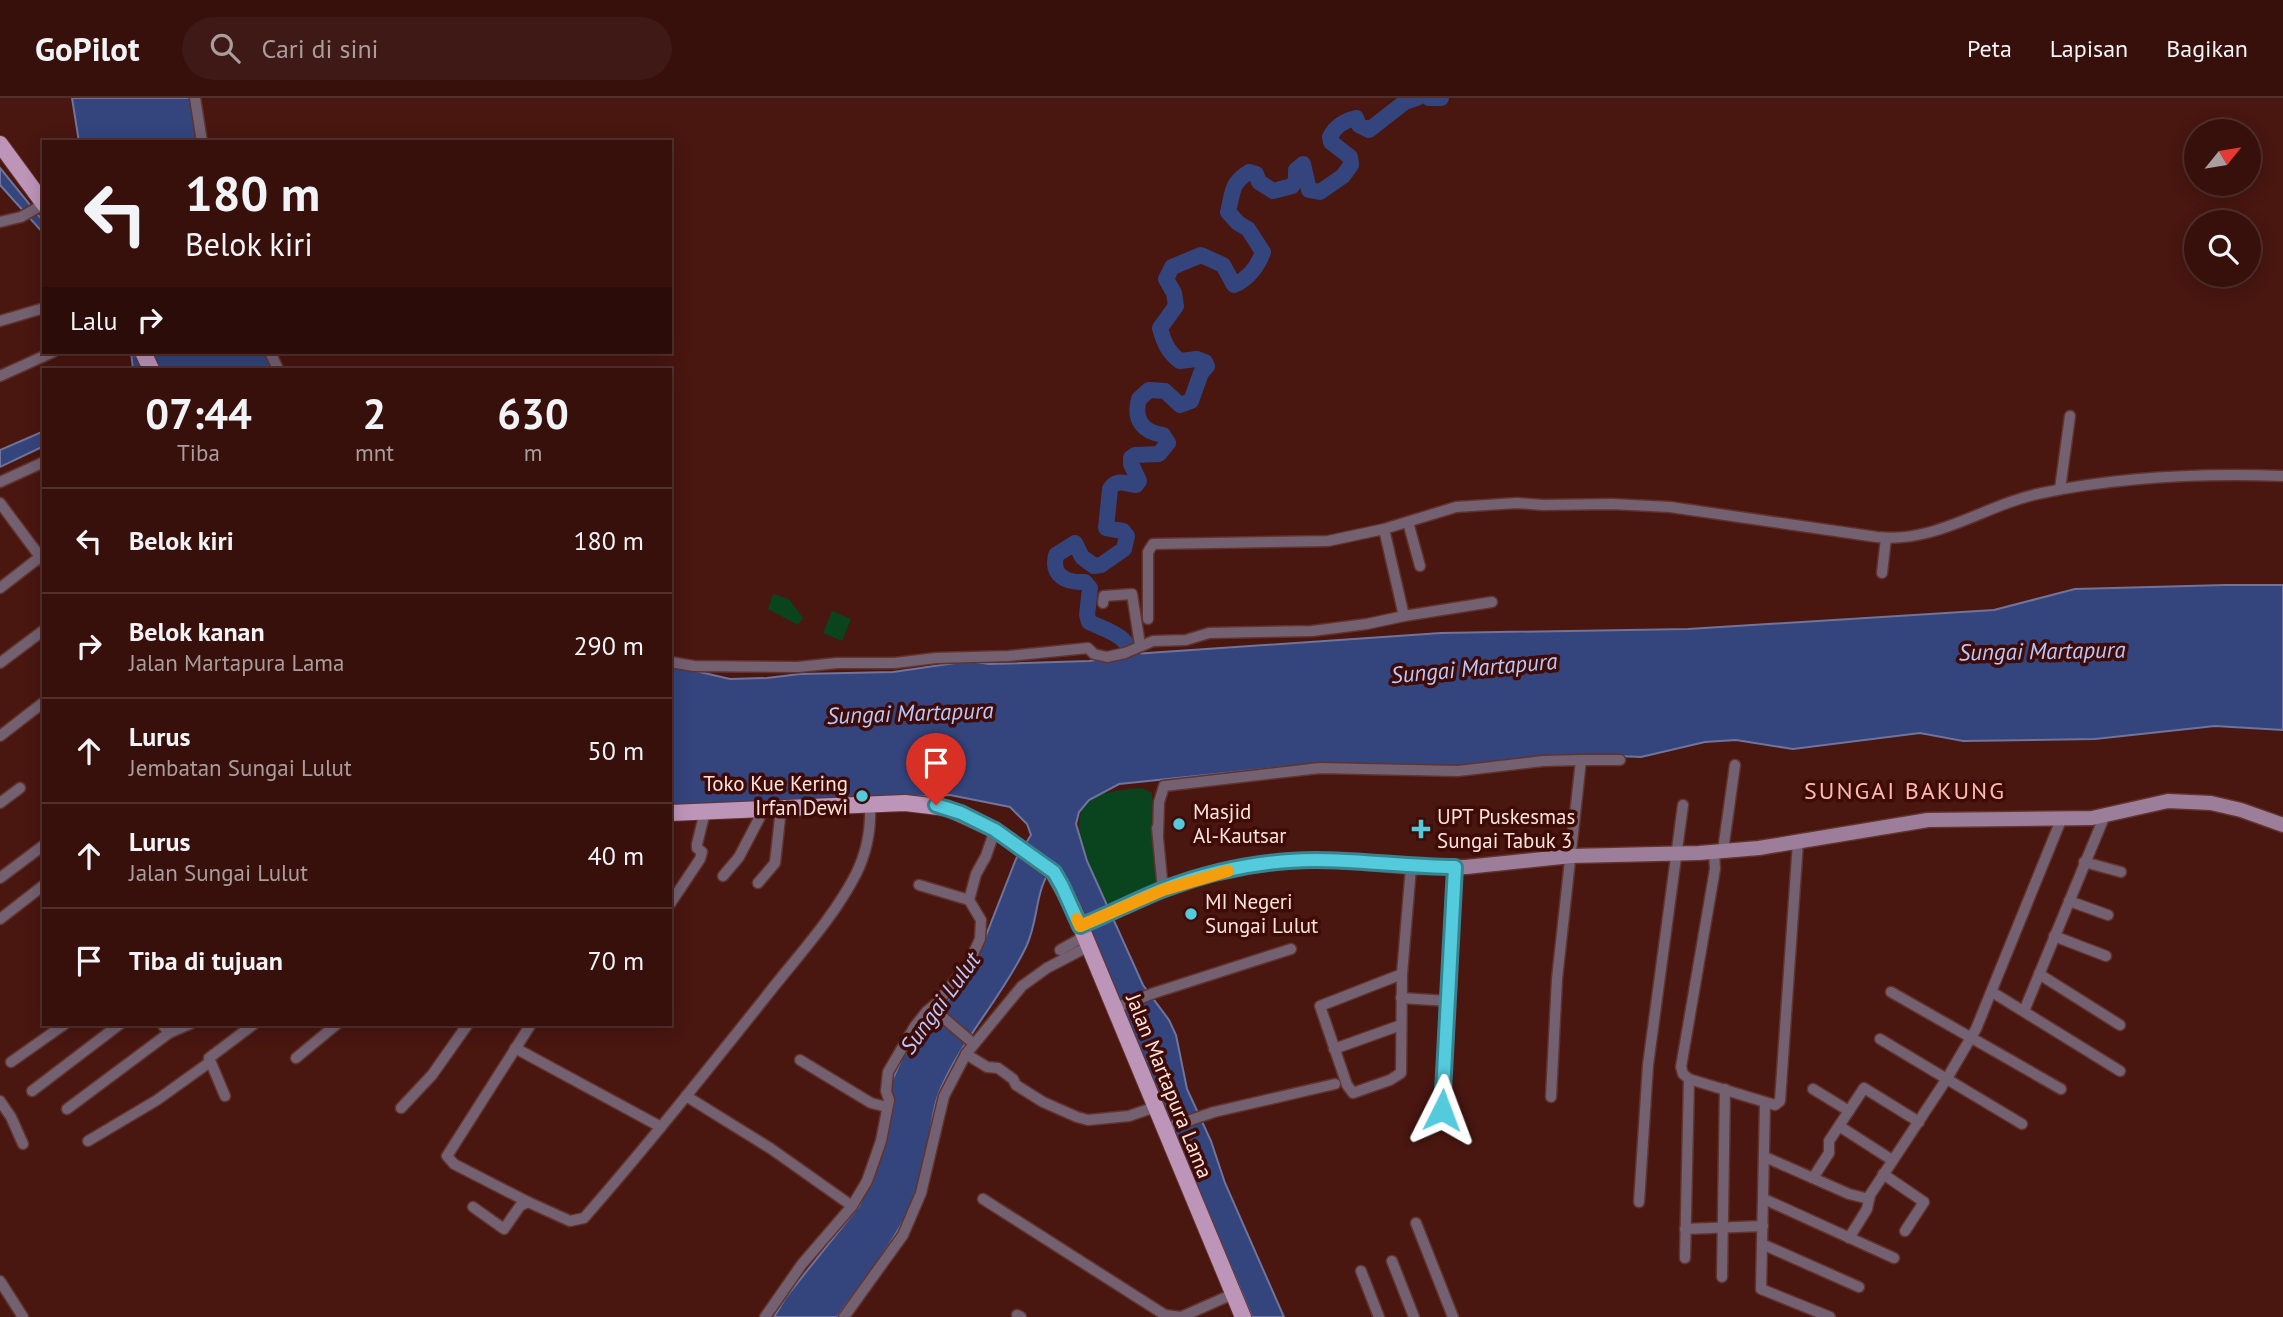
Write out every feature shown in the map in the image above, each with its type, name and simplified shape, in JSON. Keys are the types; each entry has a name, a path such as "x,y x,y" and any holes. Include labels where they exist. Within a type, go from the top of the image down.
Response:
{"main road":[{"path":"0,144 41,205"},
{"path":"672,813 905,803 936,805 961,813 995,830"},
{"name":"Jalan Martapura Lama","path":"995,830 1054,872 1062,886 1116,1008 1242,1317"}],"street":[{"path":"195,98 202,140"},
{"path":"0,222 21,217 41,205"},
{"path":"0,321 42,309"},
{"path":"0,376 49,354"},
{"path":"2060,489 2070,416"},
{"path":"0,482 42,463"},
{"path":"1153,641 1151,610 1148,614 1148,552 1153,544 1314,543 1384,529 1432,513 1472,505 1640,504 1886,538 1906,538 2038,493 2060,489 2241,474 2283,476"},
{"path":"0,588 42,560 1,508"},
{"path":"1408,522 1420,566"},
{"path":"1384,529 1404,616"},
{"path":"1882,573 1886,538"},
{"path":"1103,603 1104,596 1109,594 1132,594 1133,648"},
{"path":"673,662 694,666 754,665 764,668 1009,656 1088,648 1107,657 1153,641 1186,640 1209,633 1312,631 1492,602"},
{"path":"0,663 42,632"},
{"path":"0,736 42,704"},
{"path":"1551,1097 1557,979 1581,760"},
{"path":"1158,834 1159,802 1164,786 1320,768 1458,771 1543,761 1620,760"},
{"path":"1735,765 1681,1067 1683,1074 1689,1079 1765,1104 1775,1105 1780,1101 1798,842"},
{"path":"0,803 20,788"},
{"path":"1156,800 1163,890"},
{"path":"1060,950 1115,912 1163,890 1209,875 1289,861 1331,860 1411,867 1455,867 1571,856 1719,851 1798,842 1928,820 2092,818 2160,802 2199,802 2241,810 2283,825"},
{"path":"1639,1202 1648,1065 1683,805"},
{"path":"530,1026 447,1156 454,1164 528,1202 575,1222 584,1218 661,1127 814,935 848,888 857,872 869,837 870,806"},
{"path":"758,884 775,863 781,809"},
{"path":"723,876 739,857 763,811"},
{"path":"672,901 700,859 702,852 697,848 697,844 705,812"},
{"path":"2024,1012 2105,815"},
{"path":"1849,1238 1867,1209 1869,1199 1883,1174 1970,1039 1992,992 2061,820"},
{"path":"969,900 976,874 995,830"},
{"path":"0,878 42,846"},
{"path":"2084,862 2121,872"},
{"path":"1402,974 1322,1005 1322,1013 1334,1049 1353,1093 1394,1079 1401,1073 1402,974 1411,867"},
{"path":"1441,1125 1455,867"},
{"path":"765,1317 802,1264 852,1206 867,1181 881,1141 889,1100 886,1090 888,1072 915,1026 927,1011 934,1009 968,963 980,939 981,920 969,900 919,885"},
{"path":"0,919 42,887"},
{"path":"2069,901 2108,915"},
{"path":"844,1317 894,1250 915,1208 944,1096 973,1042 1022,986 1047,968 1084,933"},
{"path":"2054,936 2106,956"},
{"path":"1116,1008 1291,948"},
{"path":"2039,974 2120,1025"},
{"path":"1891,992 2061,1089"},
{"path":"1992,992 2120,1071"},
{"path":"1401,999 1449,1001"},
{"path":"934,1009 973,1042"},
{"path":"11,1062 62,1026"},
{"path":"32,1091 117,1026"},
{"path":"67,1109 166,1029 180,1030 187,1026"},
{"path":"225,1096 210,1062 211,1055 251,1026"},
{"path":"296,1058 335,1026"},
{"path":"401,1108 432,1075 467,1026"},
{"path":"1334,1049 1401,1026"},
{"path":"1881,1040 2022,1124"},
{"path":"515,1048 661,1127"},
{"path":"966,1054 987,1067 998,1068 1013,1079 1016,1085 1043,1102 1088,1120 1129,1116 1155,1107"},
{"path":"800,1060 871,1103 887,1107"},
{"path":"88,1140 157,1100 210,1062"},
{"path":"1685,1258 1689,1079"},
{"path":"1166,1129 1203,1116 1335,1084"},
{"path":"1813,1178 1829,1153 1829,1141 1864,1088 1919,1122"},
{"path":"1813,1089 1849,1111"},
{"path":"1722,1277 1725,1090"},
{"path":"686,1096 770,1148 852,1206"},
{"path":"0,1101 11,1117 23,1144"},
{"path":"1765,1104 1761,1289 1830,1317"},
{"path":"1839,1126 1892,1160"},
{"path":"1765,1157 1849,1194 1869,1199"},
{"path":"1883,1174 1924,1202 1906,1231"},
{"path":"984,1199 1165,1315 1181,1317 1233,1294"},
{"path":"1764,1199 1894,1258"},
{"path":"473,1207 504,1229 520,1206 528,1202"},
{"path":"1416,1223 1453,1317"},
{"path":"1685,1228 1763,1226"},
{"path":"1762,1244 1859,1287"},
{"path":"1392,1261 1414,1317"},
{"path":"1361,1271 1379,1317"},
{"path":"0,1281 23,1317"}],"green space":[{"path":"773,594 789,599 803,618 798,625 768,609"},
{"path":"832,611 851,619 842,641 823,633"},
{"path":"1142,788 1152,793 1158,886 1107,910 1085,858 1079,828 1080,815 1085,805 1097,796"}],"water":[{"path":"72,98 197,98 204,140 79,140"},
{"path":"0,168 42,220 42,232 0,185"},
{"path":"131,354 138,358 145,354 268,354 274,368 133,368"},
{"path":"42,432 42,447 0,467 0,450"},
{"name":"Sungai Martapura","path":"2283,585 2283,730 2215,726 2095,739 1963,741 1920,733 1793,749 1736,740 1705,742 1641,757 1592,755 1460,767 1295,766 1119,784 1089,800 1079,812 1076,824 1087,861 1143,985 1169,1020 1176,1035 1187,1089 1284,1317 1252,1317 1094,943 1064,874 1055,863 1043,884 1026,947 1006,983 960,1052 941,1088 922,1180 910,1209 891,1241 837,1317 774,1317 786,1297 859,1206 884,1143 890,1085 908,1045 933,1020 966,976 985,938 1016,859 1031,835 1027,824 1010,807 950,795 672,810 672,665 730,679 767,678 800,674 893,672 969,661 989,664 1089,661 1133,654 1441,633 1688,629 1994,610 2075,589"}],"waterway":[{"path":"1135,664 1129,647 1119,636 1089,622 1087,615 1090,588 1085,582 1062,577 1055,562 1056,555 1075,543 1082,557 1094,566 1101,565 1124,549 1127,536 1123,531 1106,528 1110,489 1118,483 1136,485 1139,481 1131,458 1135,455 1159,454 1168,443 1163,435 1150,431 1141,424 1137,413 1139,399 1149,390 1165,391 1180,405 1191,401 1201,373 1207,366 1205,362 1197,359 1180,361 1165,343 1160,328 1176,306 1174,293 1166,279 1172,267 1201,255 1223,265 1234,285 1244,279 1263,252 1248,229 1228,212 1239,180 1249,172 1256,174 1259,182 1273,191 1292,186 1296,180 1296,170 1303,164 1309,190 1320,192 1343,176 1351,165 1350,157 1331,142 1330,137 1338,127 1356,118 1359,125 1369,130 1405,102 1417,98"},
{"path":"1429,98 1441,98"}],"slow traffic":[{"path":"1077,919 1080,926 1163,890 1228,871"}],"place":[{"name":"Toko Kue Kering Irfan Dewi","path":"862,796"},
{"name":"Masjid Al-Kautsar","path":"1179,824"},
{"name":"UPT Puskesmas Sungai Tabuk 3","path":"1421,829"},
{"name":"MI Negeri Sungai Lulut","path":"1191,914"}],"district":[{"name":"SUNGAI BAKUNG","path":"1905,791"}],"route":[{"path":"936,805 961,813 995,830 1054,872 1080,926 1163,890 1209,875 1255,865 1331,860 1417,867 1455,867 1442,1110"}],"water label":[{"name":"Sungai Lulut","path":"940,1003"}]}
